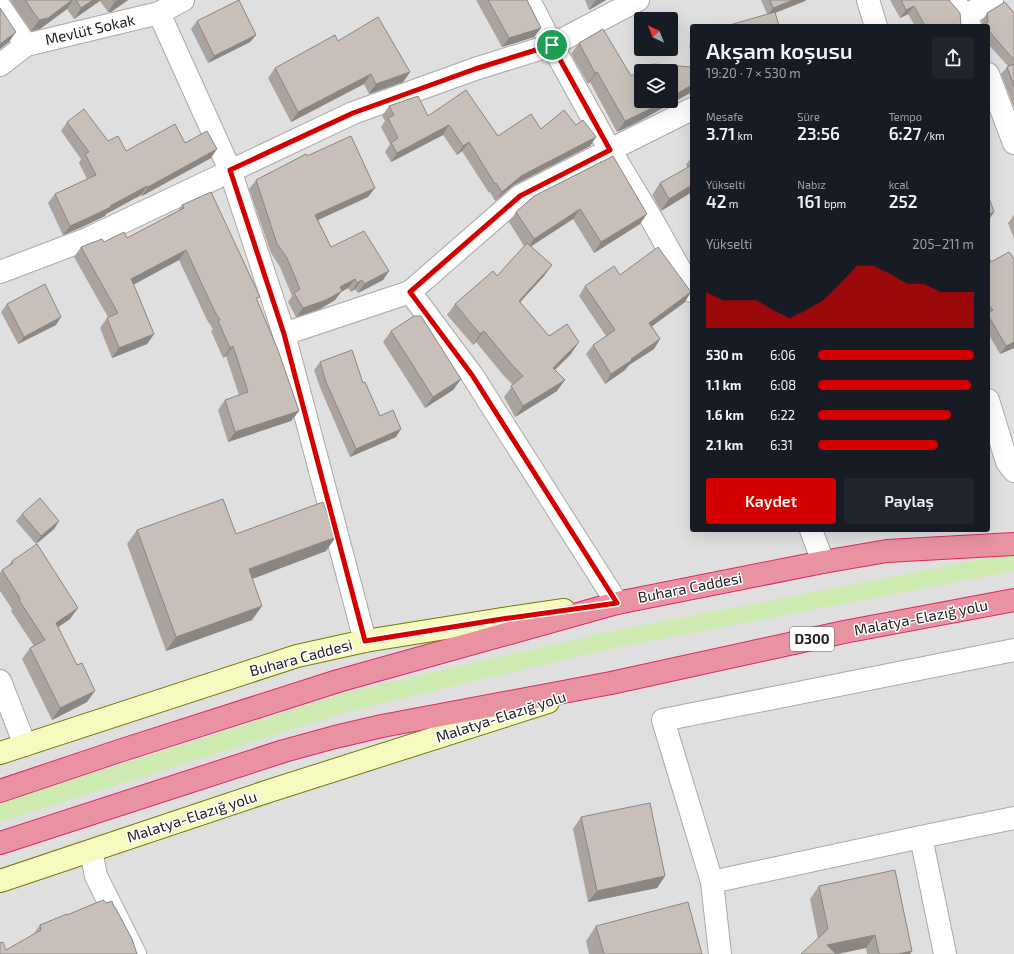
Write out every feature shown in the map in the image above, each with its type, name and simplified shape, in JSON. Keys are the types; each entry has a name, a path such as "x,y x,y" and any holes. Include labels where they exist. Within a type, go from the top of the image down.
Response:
{"highway":[{"name":"Buhara Caddesi","path":"617,603 887,550 1014,544"},
{"name":"Malatya-Elazığ yolu","path":"611,683 844,632 1014,600"},
{"path":"0,791 134,746 338,681 617,603"},
{"path":"0,843 284,751 335,737 390,724 611,683"}],"main road":[{"name":"Buhara Caddesi","path":"0,753 297,656 365,641 502,619 617,603"},
{"name":"Malatya-Elazığ yolu","path":"0,881 269,791 611,683"}],"street":[{"name":"Mevlüt Sokak","path":"0,65 26,45 159,13 183,0"},
{"path":"530,0 552,45 610,150 690,288"},
{"path":"0,272 87,239 353,113 475,69 552,45 638,0"},
{"path":"868,0 875,24"},
{"path":"963,14 992,0"},
{"path":"0,7 26,45"},
{"path":"159,13 230,170 284,334 365,641"},
{"path":"990,79 1014,143"},
{"path":"284,334 410,292 520,196 690,111"},
{"path":"410,292 472,375 617,603"},
{"path":"990,407 1007,462 1014,471"},
{"path":"812,532 823,562"},
{"path":"720,954 712,882 663,720 1014,650"},
{"path":"0,681 25,745"},
{"path":"712,882 1014,818"},
{"path":"921,837 945,954"},
{"path":"91,851 96,876 135,954"}],"shaded area":[{"path":"0,0 1014,0 1014,954 0,954"}],"green space":[{"path":"1014,553 1014,571 609,649 350,711 0,822 0,803 348,692 608,632"}],"building":[{"path":"25,0 72,0 48,18 39,20"},
{"path":"76,0 93,0 81,8"},
{"path":"239,0 256,35 214,56 197,21"},
{"path":"488,0 527,0 541,28 509,38"},
{"path":"770,0 793,0 773,8"},
{"path":"901,0 949,0 960,13 961,24 924,24 914,6 906,10"},
{"path":"1005,2 1014,13 1014,60 990,32 990,24 986,24 988,21 987,13"},
{"path":"0,8 16,32 0,44"},
{"path":"775,12 778,24 733,24"},
{"path":"378,17 410,72 376,84 371,74 298,112 275,68 335,35 338,41"},
{"path":"603,29 631,76 634,74 634,108 651,108 625,121 597,72 595,73 579,43"},
{"path":"1014,64 1014,86 1007,67"},
{"path":"678,66 690,67 690,86 678,93"},
{"path":"466,90 498,136 531,114 541,129 564,110 576,125 583,120 596,137 521,176 502,192 496,183 495,184 469,142 463,146 449,125 397,153 391,143 398,138 388,118 394,115 389,106 418,96 428,116"},
{"path":"84,109 108,141 118,136 126,151 175,124 185,143 207,131 217,149 110,206 111,207 70,226 55,194 96,175 85,154 89,152 67,122"},
{"path":"351,136 375,188 315,215 331,247 364,231 389,271 364,284 362,280 357,283 355,279 340,287 342,291 326,300 303,308 294,293 300,289 287,258 277,244 256,180 306,154 307,156"},
{"path":"613,156 647,214 601,242 580,209 534,239 516,212 534,196"},
{"path":"690,166 690,186 669,199 660,183"},
{"path":"211,192 260,297 256,298 278,350 299,411 235,432 225,400 248,392 233,346 230,348 218,321 220,320 186,250 131,279 154,334 119,348 107,318 118,313 81,247 102,239 104,242 124,232 127,238 184,208 182,205"},
{"path":"990,201 994,212 990,214"},
{"path":"527,243 552,265 519,301 549,336 567,324 579,342 553,368 565,380 523,406 511,386 523,376 484,331 480,334 455,304 493,271 497,276"},
{"path":"658,247 690,291 690,293 649,323 660,339 611,374 593,345 615,330 585,286 614,266 620,275"},
{"path":"1009,252 1014,259 1014,342 1006,346 990,318 990,312 993,310 990,306 990,260 991,262"},
{"path":"45,284 61,317 24,337 7,304"},
{"path":"414,316 421,316 461,379 433,397 391,331"},
{"path":"352,350 363,383 365,382 380,416 393,410 401,429 356,449 326,382 320,362"},
{"path":"40,498 59,521 41,536 22,514"},
{"path":"223,499 236,534 323,502 336,537 249,569 262,606 176,637 137,530"},
{"path":"37,544 78,608 56,623 77,665 82,663 95,691 60,708 30,648 45,640 19,600 20,598 2,570 13,563 12,561"},
{"path":"650,803 665,876 597,891 581,817"},
{"path":"895,870 912,951 898,954 879,954 875,935 827,945 836,954 801,954 828,929 819,886"},
{"path":"103,900 107,903 112,901 132,939 137,954 0,954 0,943 3,942 6,950 41,930 40,925"},
{"path":"688,902 702,954 604,954 596,926"}],"route":[{"path":"552,45 610,150 520,196 410,292 472,375 617,603 502,619 365,641 284,334 230,170 353,113 475,69 552,45"}]}
